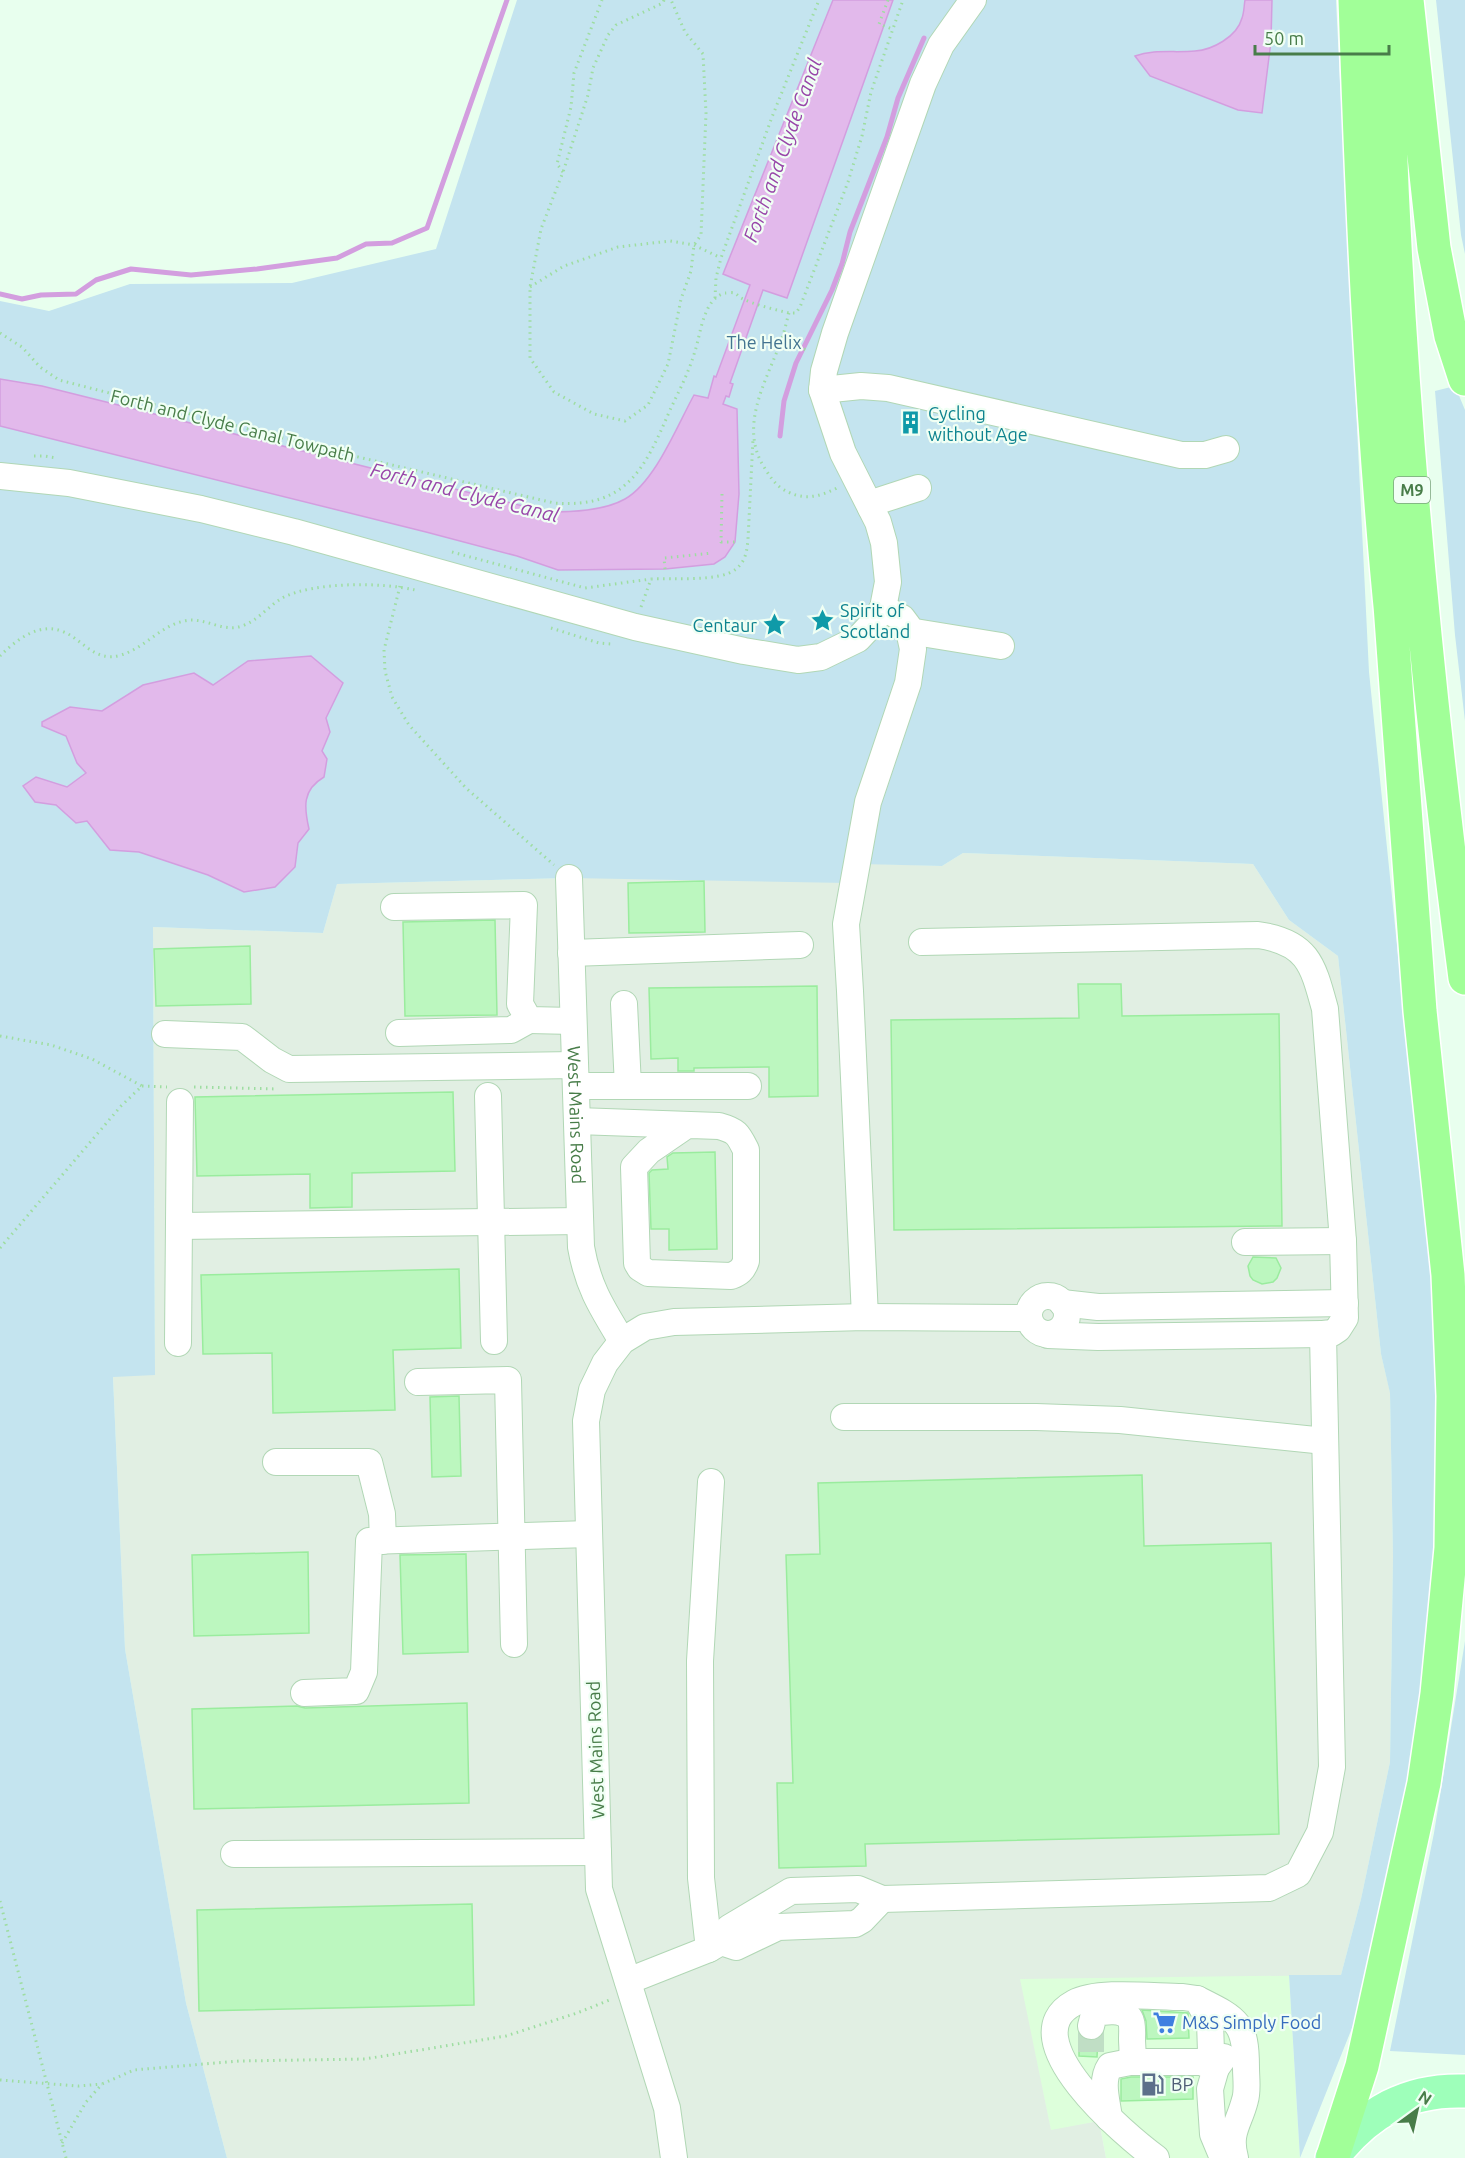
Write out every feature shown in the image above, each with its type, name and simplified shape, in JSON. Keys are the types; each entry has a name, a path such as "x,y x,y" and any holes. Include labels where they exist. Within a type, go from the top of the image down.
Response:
{"highway":[{"name":"M9","path":"1355,0 1366,282 1390,605 1422,894 1465,1211"},
{"name":"M9","path":"1386,0 1404,390 1432,707 1465,978"},
{"path":"1407,0 1434,248 1451,336 1465,379"},
{"path":"1333,2157 1362,2066 1422,1793 1437,1694 1451,1548 1454,1396 1448,1275 1420,1011 1390,605"}],"main road":[{"path":"1333,2157 1357,2129 1380,2110 1425,2093 1448,2090 1465,2091"}],"street":[{"path":"0,476 69,483 213,512 294,532 635,627 744,651 798,660 821,657 858,639 883,608 888,582 887,561 884,543 871,508 843,453 822,390 824,371 835,333 924,84 941,45 973,0"},
{"path":"822,390 861,386 888,388 1181,455 1205,455 1226,449"},
{"path":"871,508 878,501 918,488"},
{"path":"865,1317 846,924 868,802 908,683 913,649 909,631 902,618 883,608"},
{"path":"909,631 1001,646"},
{"name":"West Mains Road","path":"569,878 581,1247 585,1273 596,1298 622,1341"},
{"path":"394,907 524,904 520,1004 529,1020"},
{"path":"922,942 1258,935 1277,938 1295,946 1308,959 1316,977 1325,1009 1343,1241 1345,1303 1342,1324 1332,1333 1323,1334 1098,1337 1048,1335 1035,1331 1028,1318 1031,1305 1041,1297 1054,1297 1062,1303 1066,1312 1066,1320 1059,1331 1048,1335"},
{"path":"571,953 800,945"},
{"path":"624,1004 628,1086"},
{"path":"399,1033 511,1030 529,1020 573,1021"},
{"path":"165,1034 242,1037 272,1060 290,1070 575,1076 628,1086 748,1086"},
{"path":"488,1096 494,1341"},
{"path":"178,1343 180,1102"},
{"path":"577,1121 719,1126 739,1135 746,1150 746,1261 744,1269 730,1276 648,1273 637,1263 634,1167 649,1150 687,1125"},
{"path":"179,1226 580,1221"},
{"path":"1245,1242 1343,1241"},
{"path":"1062,1303 1098,1307 1345,1303"},
{"name":"West Mains Road","path":"674,2158 667,2108 599,1889 586,1421 592,1390 605,1363 622,1341 645,1327 674,1322 865,1317 1028,1318"},
{"path":"629,1986 715,1946 729,1928 768,1903 797,1890 858,1889 882,1899 1269,1888 1298,1874 1320,1832 1332,1767 1323,1334"},
{"path":"418,1382 508,1380 514,1644"},
{"path":"844,1417 1036,1417 1120,1420 1325,1441"},
{"path":"276,1462 369,1462 382,1514 383,1541"},
{"path":"711,1482 700,1661 701,1878 715,1946"},
{"path":"304,1692 356,1691 364,1672 369,1542 589,1534"},
{"path":"234,1854 598,1852"},
{"path":"715,1946 736,1947 778,1927 855,1924 862,1920 882,1899"},
{"path":"1156,2158 1130,2150 1109,2118 1097,2108 1076,2082 1058,2050 1053,2033 1055,2021 1062,2011 1074,2003 1094,1996 1183,1997 1197,1999 1223,2012 1242,2031 1246,2049 1246,2099 1232,2137 1235,2158"},
{"path":"1197,1999 1210,2022 1211,2052 1216,2068"},
{"path":"1091,2026 1094,2014 1102,2011 1118,2012 1126,2015 1132,2021 1133,2056 1110,2062"},
{"path":"1223,2012 1226,2030 1225,2050 1216,2068 1210,2089 1213,2134 1223,2158"},
{"path":"1110,2062 1201,2062 1216,2068"},
{"path":"1109,2118 1104,2081 1110,2062"}],"path":[{"path":"563,172 557,164 571,106 574,72 602,0"},
{"path":"664,0 663,3 616,25 608,35 593,68 588,94 563,172 541,229 530,287 530,358 548,384 554,392 594,414 625,422 648,405 668,364 681,299 691,271 694,245 701,235 706,113 703,54 685,32 672,0"},
{"name":"Forth and Clyde Canal Towpath","path":"0,333 22,347 40,367 59,380 341,453 554,503 587,502 602,497 628,484 636,476 659,436 691,364 707,312 715,298 716,278 721,258 772,117 819,0"},
{"path":"888,0 879,24 892,30"},
{"path":"715,298 733,292 742,298 789,313 796,313 800,307 848,182 862,136 871,92 903,0"},
{"path":"530,287 564,266 618,247 670,241 694,245 721,258"},
{"path":"546,626 599,643 618,645 631,638 651,579 713,577 737,569 747,552 753,439 760,392 781,342 789,313"},
{"path":"781,342 809,351"},
{"path":"753,439 768,475 790,494 802,498 816,498 856,478"},
{"path":"722,494 721,542 735,542"},
{"path":"665,569 664,558 712,553"},
{"path":"0,657 28,633 47,629 63,631 87,650 100,655 118,656 134,650 163,628 181,621 201,621 214,626 233,628 257,618 281,598 297,591 368,583 422,591"},
{"path":"400,586 384,650 385,671 392,697 409,724 466,788 569,878"},
{"path":"0,1036 51,1045 72,1052 112,1069 142,1086 121,1106 0,1248"},
{"path":"0,1900 66,2158"},
{"path":"0,2080 78,2086 102,2084 134,2070 239,2061 365,2059 506,2036 578,2013 629,1986"},
{"path":"62,2144 86,2102 102,2084"}],"shaded area":[{"path":"963,853 1253,864 1289,920 1338,956 1381,1354 1390,1392 1393,1556 1390,1762 1361,1899 1341,1975 1020,1979 1051,2130 1099,2121 1106,2158 227,2158 186,2003 125,1649 113,1376 155,1374 153,927 323,933 337,884 569,878 850,863 942,866"},
{"path":"1289,1975 1300,2158 1106,2158 1099,2121 1051,2131 1019,1978"}],"green space":[{"name":"The Helix","path":"517,0 1336,0 1369,672 1436,1326 1437,1569 1421,1739 1370,1983 1300,2158 1289,1975 1341,1975 1361,1899 1390,1762 1393,1556 1390,1393 1381,1354 1338,956 1289,920 1253,864 963,853 942,866 861,864 847,883 569,878 337,884 323,933 153,927 155,1375 113,1377 125,1649 186,2003 227,2158 0,2158 0,301 49,311 130,284 292,283 436,249"},
{"path":"1436,0 1465,0 1465,254 1461,235"},
{"path":"1455,386 1465,410 1465,721 1455,635 1435,391"},
{"path":"1465,1641 1465,2055 1390,2051 1434,1833"}],"water":[{"name":"Forth and Clyde Canal","path":"833,0 893,0 787,298 763,290 730,383 733,384 729,397 726,396 723,404 737,409 739,494 735,542 725,557 714,564 665,569 558,570 517,556 426,532 0,426 0,379 42,386 547,512 597,508 625,499 636,491 656,467 694,395 708,398 714,376 716,377 750,285 723,274"},
{"path":"1245,0 1272,0 1271,41 1262,113 1238,110 1150,76 1135,56 1157,52 1195,51 1216,45 1229,37 1239,25"},
{"path":"311,656 343,683 326,718 330,732 322,751 327,759 324,777 308,793 306,800 309,829 298,843 295,867 275,887 244,892 208,875 139,852 110,850 87,821 76,823 56,805 35,802 23,786 36,777 67,787 86,773 77,763 66,736 42,726 42,722 70,707 102,711 143,685 194,673 213,685 248,661"}],"building":[{"path":"704,881 705,932 629,933 628,883"},
{"path":"495,920 497,1015 405,1016 403,922"},
{"path":"250,946 251,1004 156,1006 154,949"},
{"path":"1078,984 1121,984 1122,1016 1279,1014 1282,1226 894,1230 891,1020 1079,1018"},
{"path":"817,986 818,1096 769,1097 769,1067 694,1068 694,1071 678,1071 678,1058 651,1059 649,988"},
{"path":"453,1092 455,1171 352,1173 352,1207 310,1208 310,1174 197,1176 195,1097"},
{"path":"715,1152 717,1249 669,1250 669,1229 651,1229 649,1173 652,1170 668,1169 667,1157 673,1153"},
{"path":"1253,1257 1276,1258 1281,1268 1273,1282 1262,1284 1253,1280 1248,1266"},
{"path":"459,1269 461,1348 393,1350 395,1410 273,1413 272,1353 203,1354 201,1275"},
{"path":"459,1396 461,1476 432,1477 430,1397"},
{"path":"1142,1475 1144,1546 1271,1543 1279,1834 865,1844 866,1866 779,1868 777,1783 793,1783 786,1555 820,1554 818,1483"},
{"path":"308,1552 309,1633 194,1636 192,1555"},
{"path":"466,1554 468,1652 403,1654 400,1555"},
{"path":"467,1703 469,1803 194,1809 192,1709"},
{"path":"472,1904 474,2005 199,2011 197,1910"},
{"name":"M&S Simply Food","path":"1142,2010 1188,2013 1189,2038 1147,2039 1146,2021"},
{"path":"1079,2035 1088,2041 1098,2039 1097,2057 1079,2056"},
{"path":"1193,2077 1193,2099 1121,2101 1121,2079"}],"waterway":[{"path":"0,294 22,299 41,295 76,294 96,280 131,269 191,275 337,258 366,244 392,243 427,228 507,0"},
{"path":"780,436 784,401 796,363 832,290 842,264 850,232 887,137 898,98 924,38"}],"tunnel":[{"path":"1091,2026 1091,2057"}],"place":[{"name":"Cycling without Age","path":"910,423"},
{"name":"Spirit of Scotland","path":"822,620"},
{"name":"Centaur","path":"775,625"},
{"name":"M&S Simply Food","path":"1164,2022"},
{"name":"BP","path":"1153,2084"}]}
